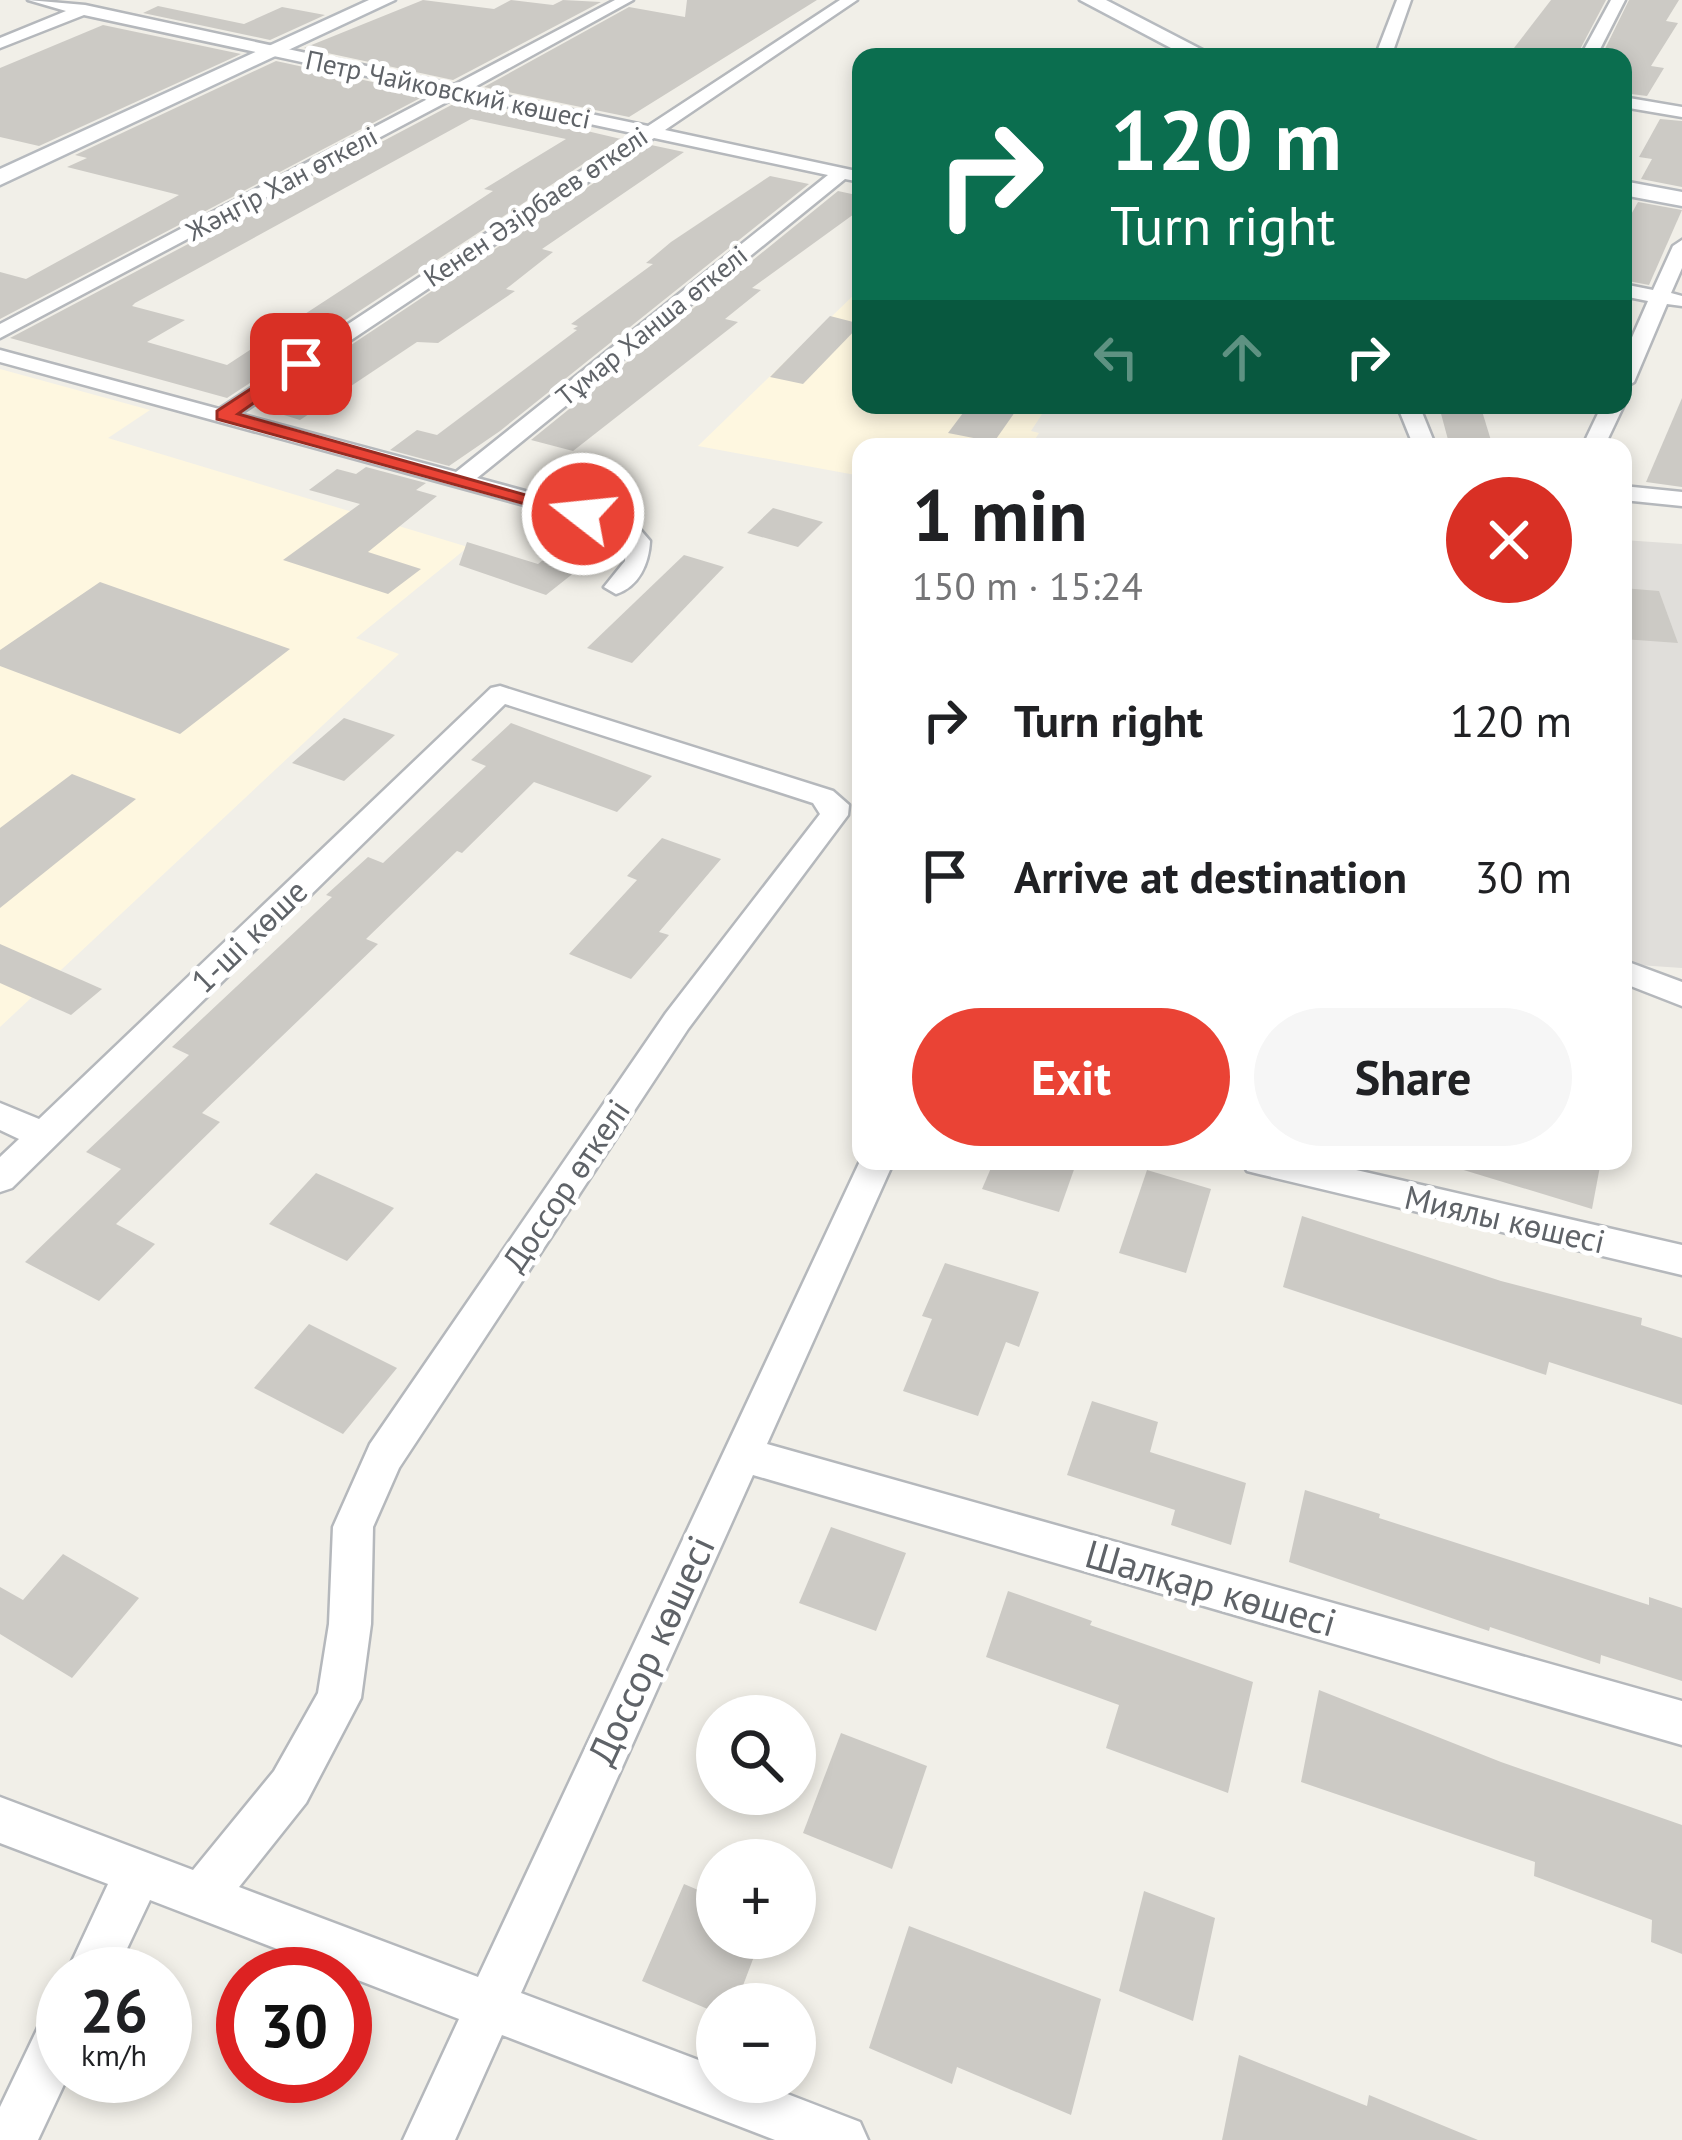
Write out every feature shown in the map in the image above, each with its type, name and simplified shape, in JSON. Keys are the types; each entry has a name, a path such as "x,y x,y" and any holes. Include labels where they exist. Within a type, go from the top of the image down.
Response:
{"main road":[{"path":"0,178 385,0"},
{"path":"1090,0 1187,48"},
{"path":"1632,190 1682,199"}],"street":[{"name":"Петр Чайковский көшесі","path":"35,0 851,175"},
{"path":"0,44 109,0"},
{"name":"Жәңгір Хан өткелі","path":"0,332 626,0"},
{"name":"Кенен Әзірбаев өткелі","path":"224,415 850,0"},
{"path":"1386,48 1404,0"},
{"path":"1593,48 1618,0"},
{"path":"1632,104 1682,112"},
{"name":"Тұмар Ханша өткелі","path":"462,479 851,175"},
{"path":"1632,367 1672,300 1682,246"},
{"path":"1632,292 1672,300"},
{"path":"0,356 624,525 638,541 638,562 616,587"},
{"path":"1632,494 1682,499"},
{"name":"1-ші көше","path":"0,1178 500,694"},
{"name":"Доссор өткелі","path":"200,1899 290,1787 339,1698 350,1624 352,1526 384,1457 677,1021 833,815 835,805 823,796 500,694"},
{"path":"1632,975 1682,995"},
{"path":"0,1116 43,1135"},
{"name":"Доссор көшесі","path":"429,2140 873,1170"},
{"name":"Миялы көшесі","path":"1297,1170 1682,1260"},
{"name":"Шалқар көшесі","path":"741,1454 1682,1723"},
{"path":"0,1820 842,2140"},
{"path":"103,1947 138,1874"},
{"path":"11,2140 36,2088"}],"shaded area":[{"path":"852,297 852,414 1042,414 1031,431 1039,433 1036,438 852,438 852,474 698,446"},
{"path":"0,369 150,410 108,438 468,547 356,638 399,654 0,1027"},
{"path":"1632,541 1682,544 1682,968 1632,965"}],"building":[{"path":"423,0 494,9 511,0 553,5 563,0 601,2 453,80 304,48"},
{"path":"687,0 817,0 629,117 484,87 629,7 685,17"},
{"path":"1551,0 1606,0 1581,48 1514,48"},
{"path":"1629,0 1679,0 1666,21 1678,23 1651,66 1664,68 1647,96 1632,94 1632,48 1605,48"},
{"path":"158,6 244,24 282,7 325,15 270,40 143,13"},
{"path":"103,25 241,54 39,146 0,137 0,68"},
{"path":"276,61 428,94 0,319 0,272 26,279 179,195 67,167 87,158 75,155"},
{"path":"459,101 621,139 227,398 10,338","holes":["471,119 566,139 484,189 493,191 227,365 147,342 185,320 132,306 135,303"]},
{"path":"1660,119 1682,121 1682,187 1641,179 1652,159 1639,157"},
{"path":"651,145 684,152 542,249 553,252 506,289 515,291 438,343 417,342 300,420 258,407"},
{"path":"770,176 809,184 500,431 449,466 390,450 417,430 437,435 577,330 571,324 653,264 646,263 671,242"},
{"path":"838,191 852,194 852,216 752,288 761,290 725,319 738,322 573,451 531,440"},
{"path":"1638,202 1682,210 1649,285 1632,282 1632,213"},
{"path":"830,316 852,322 852,333 803,384 770,377"},
{"path":"1682,398 1682,487 1646,482"},
{"path":"962,414 1014,414 997,438 948,433"},
{"path":"1441,414 1483,414 1490,438 1448,438"},
{"path":"366,467 426,483 416,490 437,496 368,552 421,569 388,594 283,560 360,504 309,490 337,469 356,474"},
{"path":"773,508 823,522 798,547 747,533"},
{"path":"467,542 538,564 547,557 580,568 546,595 459,565"},
{"path":"684,555 724,567 632,663 587,648"},
{"path":"100,582 290,649 180,734 0,666 0,650"},
{"path":"1632,589 1659,591 1678,643 1632,640"},
{"path":"344,718 395,735 344,781 292,763"},
{"path":"511,723 652,776 617,812 534,782 462,853 457,851 366,939 378,944 202,1113 220,1122 116,1224 155,1244 99,1301 25,1262 121,1169 86,1152 189,1055 172,1047 332,897 326,895 368,857 383,863 486,766 471,760"},
{"path":"72,774 136,799 0,908 0,828"},
{"path":"662,838 721,859 659,932 669,935 631,979 569,954 637,880 627,876"},
{"path":"0,944 102,989 71,1015 0,983"},
{"path":"990,1170 1074,1170 1059,1212 982,1189"},
{"path":"1147,1170 1211,1189 1186,1273 1119,1253"},
{"path":"1464,1170 1599,1170 1592,1209"},
{"path":"316,1173 394,1208 347,1261 269,1224"},
{"path":"1302,1216 1501,1281 1642,1318 1641,1325 1682,1338 1682,1405 1549,1362 1546,1375 1283,1287"},
{"path":"945,1263 1039,1292 1019,1347 1006,1342 978,1416 903,1391 932,1319 922,1316"},
{"path":"309,1324 397,1368 343,1434 254,1388"},
{"path":"1092,1401 1158,1422 1150,1452 1246,1483 1231,1545 1171,1525 1175,1510 1067,1475"},
{"path":"1305,1490 1649,1605 1649,1597 1682,1608 1682,1681 1601,1655 1600,1664 1490,1627 1489,1631 1289,1562"},
{"path":"831,1527 906,1553 876,1631 799,1603"},
{"path":"63,1554 139,1598 72,1678 0,1634 0,1587 23,1600"},
{"path":"1008,1591 1253,1682 1228,1793 1106,1748 1119,1705 986,1657"},
{"path":"1319,1690 1501,1762 1682,1825 1682,1954 1651,1942 1652,1920 1534,1876 1535,1862 1301,1782"},
{"path":"841,1733 927,1766 892,1869 803,1833 810,1815 816,1815 816,1799"},
{"path":"684,1884 696,1889 696,1959 753,1959 744,1983 696,1983 696,2004 642,1981"},
{"path":"1144,1891 1215,1918 1193,2021 1119,1991"},
{"path":"909,1926 1101,1999 1071,2115 957,2067 952,2084 869,2048"},
{"path":"1239,2055 1367,2106 1369,2095 1478,2140 1222,2140"}],"route":[{"path":"301,364 224,415 583,514"}]}
